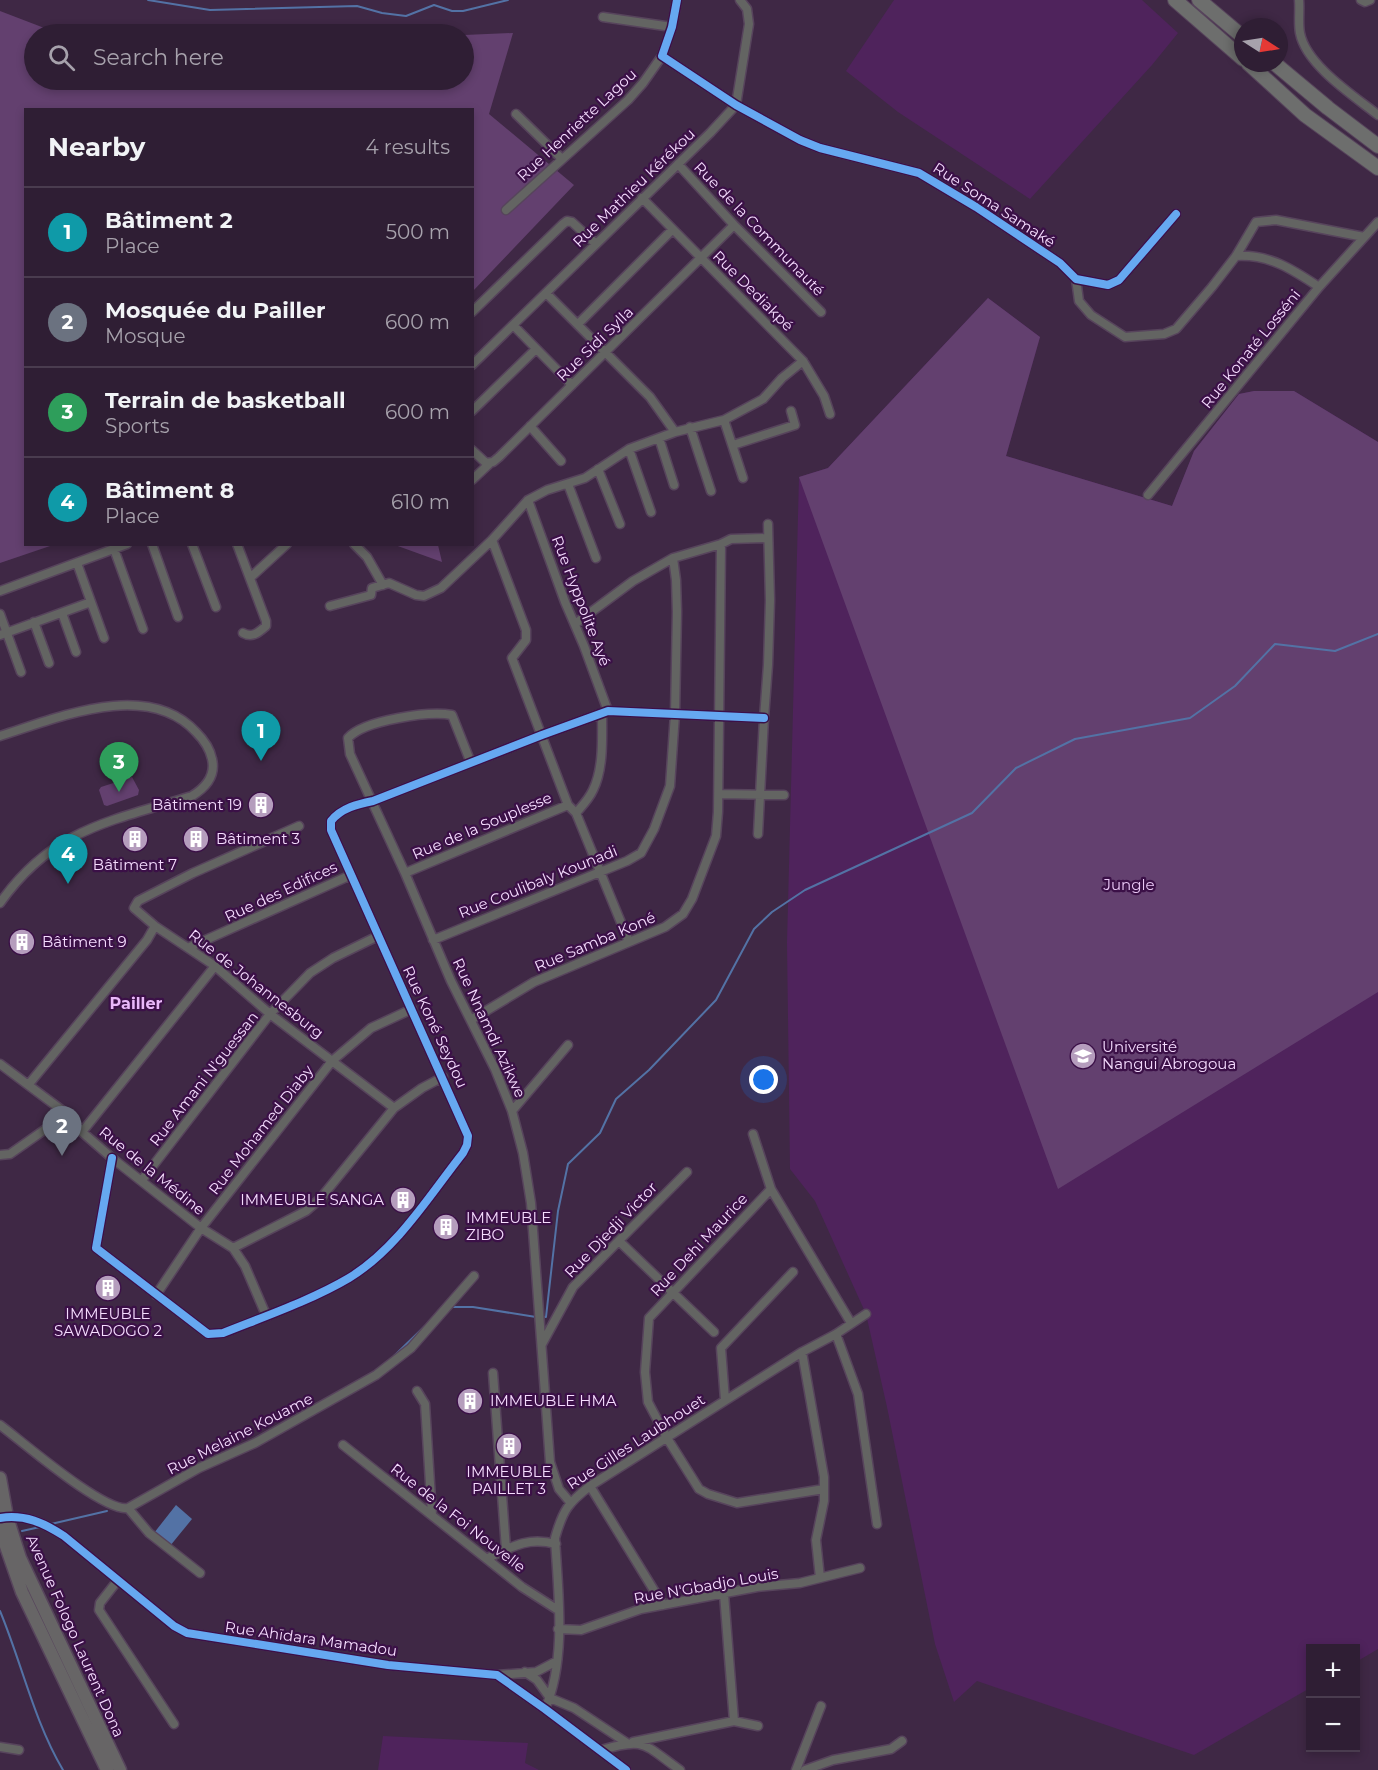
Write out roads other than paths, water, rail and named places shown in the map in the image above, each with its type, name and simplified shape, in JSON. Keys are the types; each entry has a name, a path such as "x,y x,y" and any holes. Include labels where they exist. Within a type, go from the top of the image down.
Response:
{"main road":[{"path":"1175,0 1234,51"},
{"path":"1199,0 1234,29"},
{"path":"1258,72 1305,115 1378,168"},
{"path":"1285,72 1378,146"},
{"name":"Avenue Fologo Laurent Dona","path":"0,1478 3,1517 28,1578 120,1770"},
{"name":"Avenue Fologo Laurent Dona","path":"0,1528 22,1592 107,1770"}],"street":[{"name":"Rue Henriette Lagou","path":"506,210 628,100 643,83 662,56 672,27 677,0"},
{"path":"736,105 749,24 747,9 740,0"},
{"path":"1299,0 1300,33 1311,56 1341,86 1378,115"},
{"path":"1361,0 1365,2 1370,0"},
{"path":"603,17 672,27"},
{"name":"Rue Soma Samaké","path":"662,56 736,105 800,140 820,148 919,173 1032,244 1060,263 1076,279"},
{"name":"Rue Mathieu Kérékou","path":"474,363 736,105"},
{"path":"516,114 562,159"},
{"name":"Rue de la Communauté","path":"678,164 734,225 821,312"},
{"name":"Rue Dediakpé","path":"642,198 803,360 824,396 830,414"},
{"path":"1176,214 1119,280 1108,285 1076,279 1079,301 1091,315 1125,337 1164,334 1176,329 1236,256 1256,222 1275,220 1364,237"},
{"path":"474,310 567,221 572,222 596,244"},
{"name":"Rue Konaté Losséni","path":"1148,495 1319,287 1378,222"},
{"name":"Rue Sidi Sylla","path":"474,478 734,225"},
{"path":"578,324 672,230"},
{"path":"1236,256 1251,256 1287,266 1319,287"},
{"path":"546,292 650,397 675,432"},
{"path":"513,326 572,385"},
{"path":"474,409 536,349"},
{"path":"330,606 371,595 372,588 389,583 416,595 424,596 441,588 492,540 528,500 547,490 585,478 629,449 675,432 724,420 763,399 803,360"},
{"path":"733,445 795,425 791,411"},
{"path":"724,420 743,478"},
{"path":"530,426 561,461"},
{"path":"690,428 711,491"},
{"path":"659,438 674,485"},
{"path":"629,449 651,512"},
{"path":"474,452 489,464"},
{"path":"598,469 620,524"},
{"path":"568,484 596,558"},
{"name":"Rue Hyppolite Ayé","path":"528,500 575,624 605,712"},
{"path":"758,834 769,633 768,525"},
{"path":"575,624 633,581 673,558 721,544 730,539 767,538"},
{"path":"492,540 526,630 526,640 512,658 568,804 576,813 629,942"},
{"name":"Rue Samba Koné","path":"471,1020 534,982 665,927 683,914 697,888 716,836 719,794 721,544"},
{"path":"0,591 122,546"},
{"path":"153,546 178,617"},
{"path":"193,546 216,607"},
{"path":"238,546 266,624 254,635 247,636 243,633"},
{"path":"251,578 285,546"},
{"path":"356,546 367,557 383,585"},
{"path":"114,549 142,629"},
{"name":"Rue Coulibaly Kounadi","path":"433,940 528,903 641,853 654,830 670,786 675,714 677,612 673,558"},
{"path":"77,563 104,638"},
{"path":"3,633 91,602"},
{"path":"62,613 76,652"},
{"path":"0,614 3,633 21,672"},
{"path":"34,622 49,663"},
{"path":"0,736 94,708 133,705 175,715 189,724 208,748 213,759 213,769 209,782 192,796 108,821 68,839 47,852 24,872 0,903"},
{"path":"576,813 596,785 605,712"},
{"name":"Rue Koné Seydou","path":"112,1158 96,1248 208,1334 223,1333 330,1288 356,1273 386,1248 417,1214 463,1153 467,1145 467,1131 331,830 331,821 339,813 357,805 374,801 605,712 764,718"},
{"name":"Rue Nnamdi Azikwe","path":"471,763 452,716 430,714 385,721 354,731 348,738 350,754 374,801 451,981 495,1069 512,1111 523,1153 531,1203 550,1462 559,1489 570,1502"},
{"path":"719,794 784,795"},
{"name":"Rue de la Souplesse","path":"405,873 568,804"},
{"name":"Rue de Johannesburg","path":"299,826 193,873 135,903 136,910 155,926 190,947 215,966 270,1014 394,1108"},
{"name":"Rue des Edifices","path":"190,947 351,875"},
{"path":"29,1084 147,940 155,926"},
{"name":"Rue Amani N'guessan","path":"142,1180 270,1014 310,973 333,958 378,936"},
{"path":"82,1132 215,966"},
{"name":"Rue Mohamed Diaby","path":"156,1295 201,1228 332,1061 371,1028 412,1009"},
{"path":"512,1111 568,1045"},
{"name":"Rue de la Médine","path":"0,1064 67,1114 82,1132 112,1158 201,1228 233,1248 245,1266 266,1315"},
{"path":"233,1248 306,1211 320,1199 394,1108 422,1088 443,1077"},
{"path":"0,1155 10,1154 67,1114"},
{"path":"753,1134 771,1189 851,1323"},
{"name":"Rue Djedji Victor","path":"542,1344 573,1287 687,1172"},
{"name":"Rue Dehi Maurice","path":"771,1189 649,1318 645,1372 648,1402 667,1438 699,1489 737,1503 824,1490"},
{"path":"619,1241 714,1332"},
{"path":"725,1400 721,1348 793,1272"},
{"name":"Rue Melaine Kouame","path":"128,1508 199,1468 255,1443 376,1375 411,1348 474,1276"},
{"name":"Rue Gilles Laubhouet","path":"545,1709 550,1698 557,1661 556,1544 559,1522 570,1502 590,1486 725,1400 866,1314"},
{"path":"836,1334 858,1394 877,1524"},
{"path":"802,1352 824,1477 824,1502 816,1540 820,1578"},
{"path":"493,1373 506,1549"},
{"path":"417,1391 425,1404 432,1515"},
{"path":"0,1425 70,1479 106,1503 118,1508 128,1508 149,1533 200,1574"},
{"name":"Rue de la Foi Nouvelle","path":"343,1445 522,1587 558,1610"},
{"path":"590,1486 663,1605"},
{"name":"Rue Ahïdara Mamadou","path":"3,1517 36,1520 47,1525 64,1536 174,1626 187,1633 388,1665 497,1675"},
{"path":"488,1558 527,1541 556,1544"},
{"name":"Rue N'Gbadjo Louis","path":"558,1629 581,1630 641,1609 757,1587 800,1583 860,1568"},
{"path":"118,1580 100,1603 99,1611 174,1724"},
{"path":"724,1594 734,1721"},
{"path":"497,1675 536,1672 557,1661"},
{"path":"525,1672 537,1680 550,1698 574,1708 630,1742 648,1747 680,1770"},
{"path":"497,1675 626,1770"},
{"path":"796,1770 821,1706"},
{"path":"600,1750 734,1721 758,1726"},
{"path":"805,1770 833,1760 891,1749 902,1741"},
{"path":"0,1747 19,1750"}],"water":[{"path":"176,1505 192,1519 170,1546 154,1533"}],"waterway":[{"path":"148,0 210,10 357,6 382,13 406,16 434,5 452,11 463,11 508,0"},
{"path":"541,1317 546,1317 558,1211 568,1164 600,1133 616,1099 649,1070 716,1000 754,929 772,912 805,890 972,813 1016,768 1075,739 1190,718 1235,686 1275,644 1335,651 1378,634"},
{"path":"452,1307 473,1307 536,1317"},
{"path":"394,1356 425,1326"},
{"path":"51,1524 107,1511"},
{"path":"22,1531 40,1527"},
{"path":"0,1611 36,1712 63,1770"}],"place":[{"name":"Bâtiment 2","path":"261,761"},
{"name":"Terrain de basketball","path":"119,792"},
{"name":"Bâtiment 19","path":"261,805"},
{"name":"Bâtiment 7","path":"135,839"},
{"name":"Bâtiment 3","path":"196,839"},
{"name":"Bâtiment 8","path":"68,884"},
{"name":"Bâtiment 9","path":"22,942"},
{"name":"Université Nangui Abrogoua","path":"1083,1056"},
{"name":"Mosquée du Pailler","path":"62,1156"},
{"name":"IMMEUBLE SANGA","path":"403,1200"},
{"name":"IMMEUBLE ZIBO","path":"446,1227"},
{"name":"IMMEUBLE SAWADOGO 2","path":"108,1288"},
{"name":"IMMEUBLE HMA","path":"470,1401"},
{"name":"IMMEUBLE PAILLET 3","path":"509,1446"}],"district":[{"name":"Pailler","path":"136,1003"}],"park label":[{"name":"Jungle","path":"1129,885"}]}
